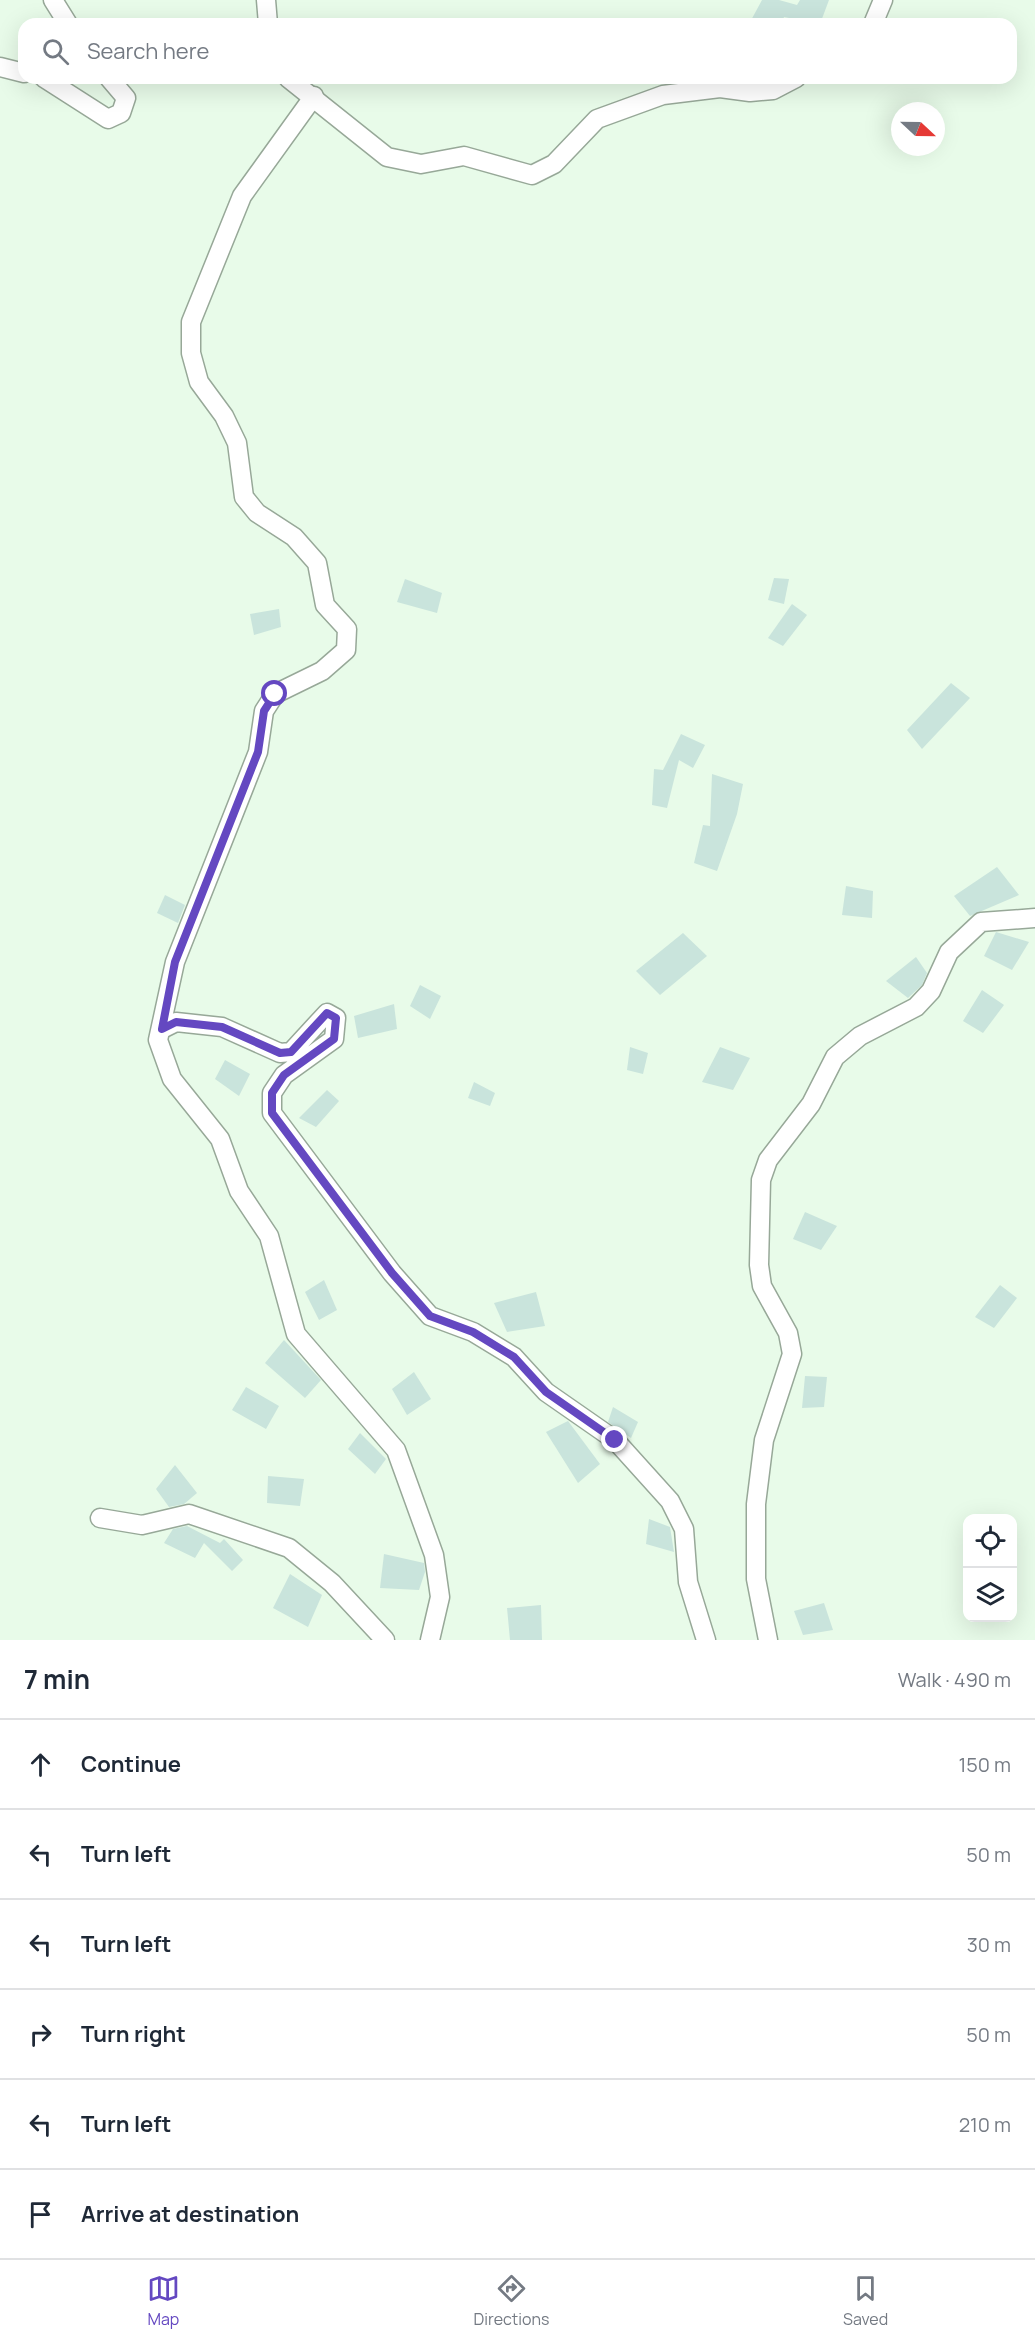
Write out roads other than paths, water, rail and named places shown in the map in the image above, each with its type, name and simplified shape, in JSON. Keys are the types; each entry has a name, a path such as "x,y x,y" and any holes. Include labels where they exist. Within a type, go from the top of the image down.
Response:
{"street":[{"path":"53,0 64,18"},
{"path":"266,0 268,18"},
{"path":"876,18 883,0"},
{"path":"0,67 18,72"},
{"path":"54,84 108,118 121,113 126,98 114,84"},
{"path":"297,84 387,157 421,164 464,156 532,175 554,164 597,119 663,95 720,88 750,93 773,90 784,84"},
{"path":"314,96 242,196 191,322 191,353 198,382 224,416 237,444 244,496 257,513 294,537 316,562 325,605 347,629 346,650 322,671 275,694 264,711 258,752 175,962 158,1040 172,1079 220,1139 239,1191 269,1236 296,1334 396,1450 434,1554 440,1597 430,1640"},
{"path":"768,1640 756,1579 756,1504 764,1440 792,1354 788,1333 762,1286 759,1265 761,1180 768,1160 812,1104 834,1057 860,1036 916,1006 931,991 949,952 981,922 1035,918"},
{"path":"162,1029 176,1022 222,1027 280,1053 291,1052 327,1013 336,1018 334,1039 284,1075 272,1093 272,1113 392,1273 430,1316 473,1332 514,1357 546,1392 615,1440 670,1501 684,1529 688,1582 706,1640"},
{"path":"100,1518 142,1525 189,1514 289,1548 332,1583 385,1640"}]}
